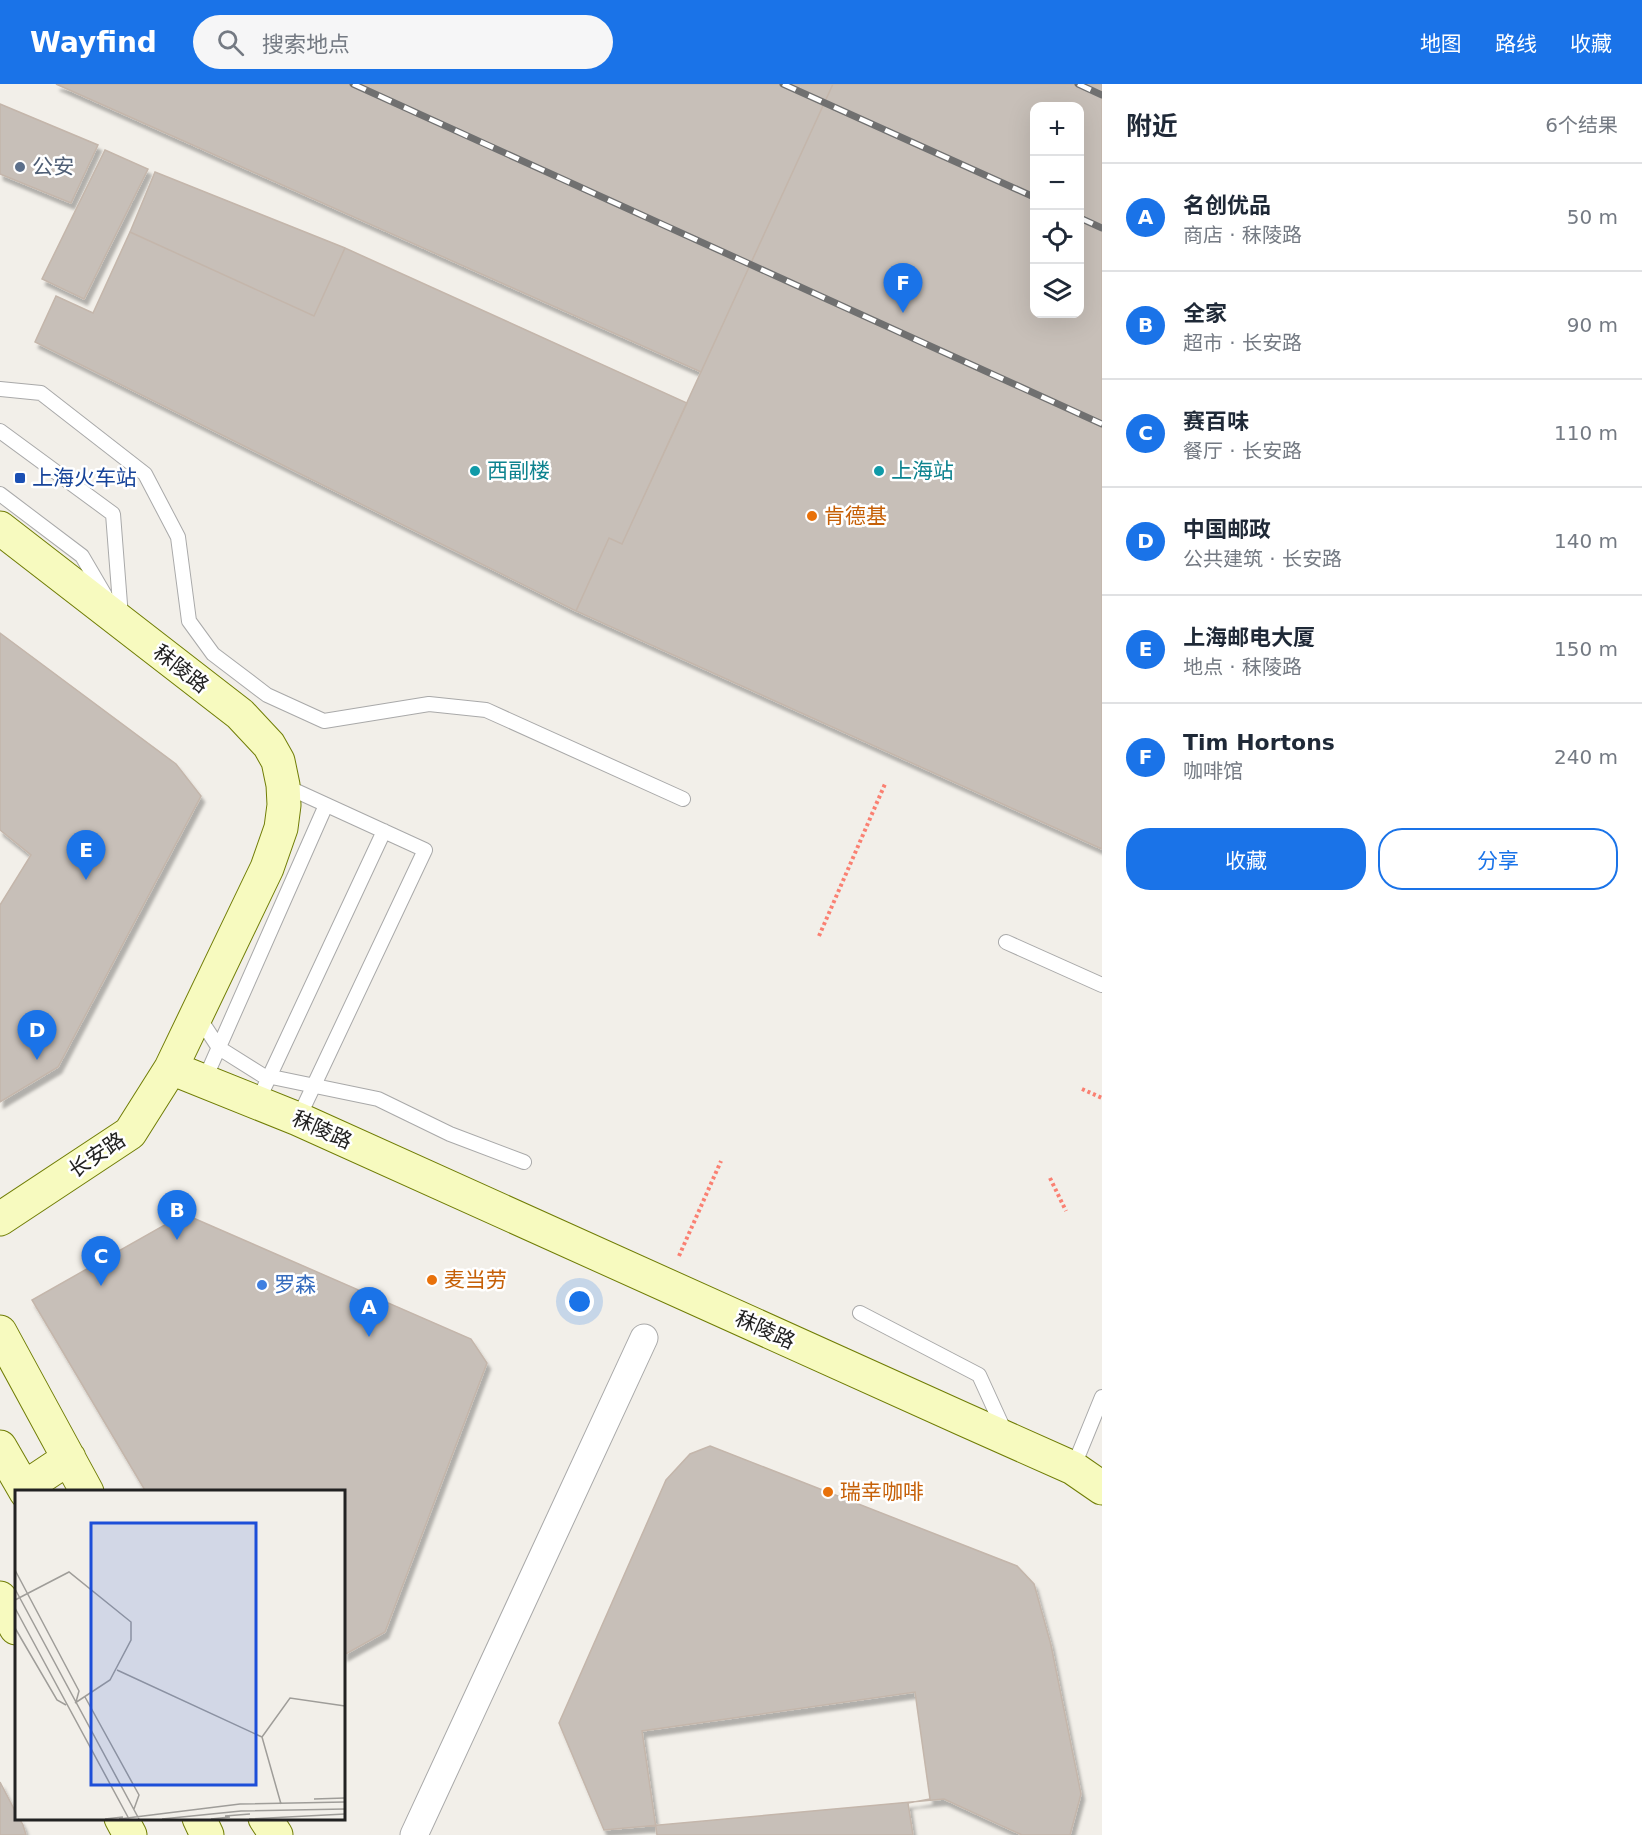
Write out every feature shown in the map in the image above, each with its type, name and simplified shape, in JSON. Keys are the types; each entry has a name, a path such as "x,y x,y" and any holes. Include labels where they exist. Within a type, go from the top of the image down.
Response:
{"street":[{"name":"秣陵路","path":"0,528 240,714 269,745 278,761 284,805 281,828 267,868 171,1068 204,1082 263,1090 298,1119 1073,1468 1102,1488"},
{"name":"长安路","path":"0,1219 130,1133 171,1068"},
{"path":"0,1332 86,1490"},
{"path":"414,1835 644,1338"},
{"path":"0,1446 25,1490 69,1458"},
{"path":"0,1599 15,1626"},
{"path":"122,1820 130,1835"},
{"path":"200,1820 207,1835"},
{"path":"266,1820 276,1835"}],"lane":[{"path":"0,389 41,393 145,474 178,537 189,621 213,654 267,695 324,721 429,704 486,710 683,799"},
{"path":"0,431 113,514 121,622"},
{"path":"0,494 82,556 121,622"},
{"path":"283,785 425,850 298,1119"},
{"path":"204,1082 326,805"},
{"path":"263,1090 384,831"},
{"path":"1006,942 1102,985"},
{"path":"197,1014 219,1048 262,1075 263,1090"},
{"path":"263,1090 314,1086 378,1099 450,1134 524,1162"},
{"path":"860,1313 979,1375 1008,1439"},
{"path":"1073,1468 1102,1397"}],"path":[{"path":"819,936 885,784"},
{"path":"1082,1089 1102,1098"},
{"path":"684,1246 721,1161"},
{"path":"1050,1178 1066,1211"}],"building":[{"path":"56,84 833,84 701,372"},
{"name":"上海站","path":"833,84 1102,84 1102,849 576,611 609,538 622,544"},
{"path":"0,104 98,145 71,203 0,174"},
{"path":"105,150 148,169 84,299 42,279"},
{"path":"155,172 345,248 314,316 130,232"},
{"name":"西副楼","path":"130,232 314,316 345,248 687,403 622,544 609,538 576,611 35,342 56,296 93,313"},
{"path":"0,633 176,764 201,796 58,1067 0,1102 0,905 31,855 0,830"},
{"path":"184,1214 471,1339 487,1363 385,1632 345,1654 345,1490 145,1490 32,1300"},
{"path":"710,1446 1017,1566 1034,1584 1051,1645 1081,1794 1070,1835 1022,1835 944,1799 604,1830 559,1723 666,1480 690,1454"},
{"path":"915,1692 930,1799 908,1803 913,1835 657,1835 642,1731"},
{"path":"0,1782 15,1811 15,1820 20,1820 26,1835 0,1835"}],"railway":[{"path":"353,84 1102,424"},
{"path":"783,84 1030,195"},
{"path":"1078,84 1102,95"},
{"path":"1084,220 1102,228"}],"place":[{"name":"公安","path":"20,167"},
{"name":"Tim Hortons","path":"903,313"},
{"name":"西副楼","path":"475,471"},
{"name":"上海站","path":"879,471"},
{"name":"上海火车站","path":"20,478"},
{"name":"肯德基","path":"812,516"},
{"name":"上海邮电大厦","path":"86,880"},
{"name":"中国邮政","path":"37,1060"},
{"name":"全家","path":"177,1240"},
{"name":"麦当劳","path":"432,1280"},
{"name":"罗森","path":"262,1285"},
{"name":"赛百味","path":"101,1286"},
{"name":"名创优品","path":"369,1337"},
{"name":"瑞幸咖啡","path":"828,1492"}]}
